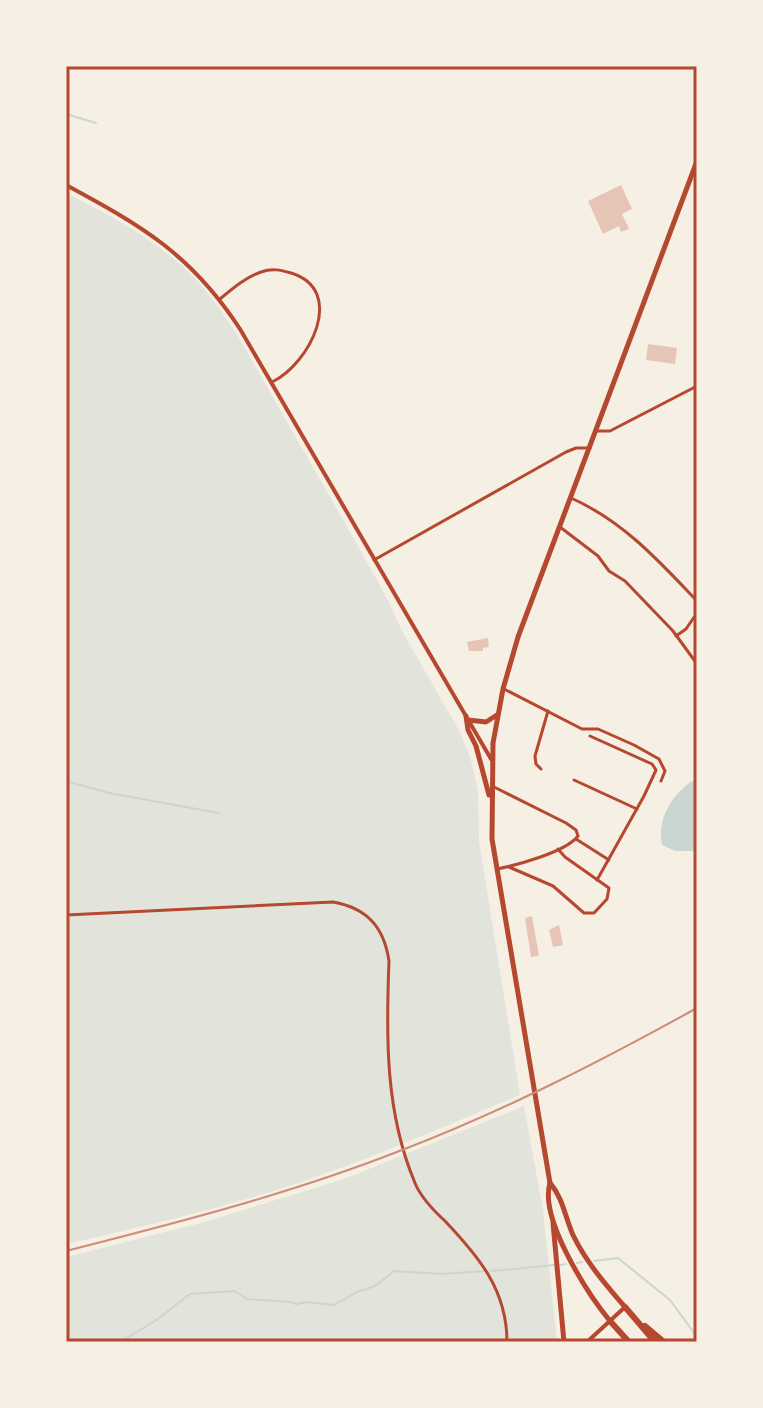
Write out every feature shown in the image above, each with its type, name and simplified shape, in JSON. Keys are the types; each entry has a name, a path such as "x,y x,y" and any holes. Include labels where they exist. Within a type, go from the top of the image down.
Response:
{"highway":[{"path":"564,1342 553,1218 547,1192 550,1183 497,869 491,759 497,714 518,637 697,161"},
{"path":"491,803 467,718 486,722 497,714"},
{"path":"550,1183 558,1192 572,1233 598,1275 655,1342"},
{"path":"553,1218 574,1268 610,1321 629,1342"},
{"path":"633,1317 664,1342"}],"street":[{"path":"66,185 153,234 191,266 220,299 272,382 491,759"},
{"path":"220,299 249,278 277,269 308,279 313,285 319,303 314,338 300,362 272,382"},
{"path":"596,431 610,431 697,386"},
{"path":"374,560 566,452 590,448"},
{"path":"571,498 618,524 697,601"},
{"path":"560,527 625,581 676,636 697,664"},
{"path":"676,636 686,629 697,613"},
{"path":"503,689 582,729 598,729 659,759 665,771 661,781"},
{"path":"541,769 536,764 535,756 548,711"},
{"path":"590,736 655,767 655,775 597,880"},
{"path":"574,780 637,809"},
{"path":"491,785 566,823 576,830 576,839"},
{"path":"576,839 609,860"},
{"path":"497,869 558,849 576,839"},
{"path":"509,867 553,886 588,914 599,909 609,894 609,888 558,849"},
{"path":"66,915 333,902 362,911 373,920 386,944 389,961 388,1081 408,1163 427,1203 474,1252 495,1285 503,1308 507,1342"},
{"path":"587,1342 625,1307"}],"shaded area":[{"path":"66,193 125,225 167,253 195,279 222,312 349,530 460,732 471,760 478,793 479,841 520,1095 292,1185 180,1217 66,1244"},
{"path":"697,778 697,851 675,851 662,845 664,815 681,790"},
{"path":"524,1106 543,1210 557,1342 66,1342 66,1257 205,1222 344,1179"}],"building":[{"path":"621,185 632,209 622,214 629,229 621,232 619,226 603,234 588,201"},
{"path":"648,344 677,348 675,364 646,360"},
{"path":"488,638 489,647 483,648 483,651 469,651 467,642"},
{"path":"532,916 539,956 531,957 525,918"},
{"path":"559,925 563,945 553,947 549,930"}],"waterway":[{"path":"66,114 96,123"},
{"path":"66,781 109,793 219,813"},
{"path":"594,1261 618,1258 670,1300 697,1337"},
{"path":"577,1263 582,1262"},
{"path":"560,1265 566,1264"},
{"path":"491,1271 554,1265"},
{"path":"120,1342 155,1321 190,1294 235,1291 247,1299 334,1305 375,1286 394,1271 442,1274 484,1271"}],"railway":[{"path":"66,1251 278,1193 402,1150 552,1084 697,1008"}]}
